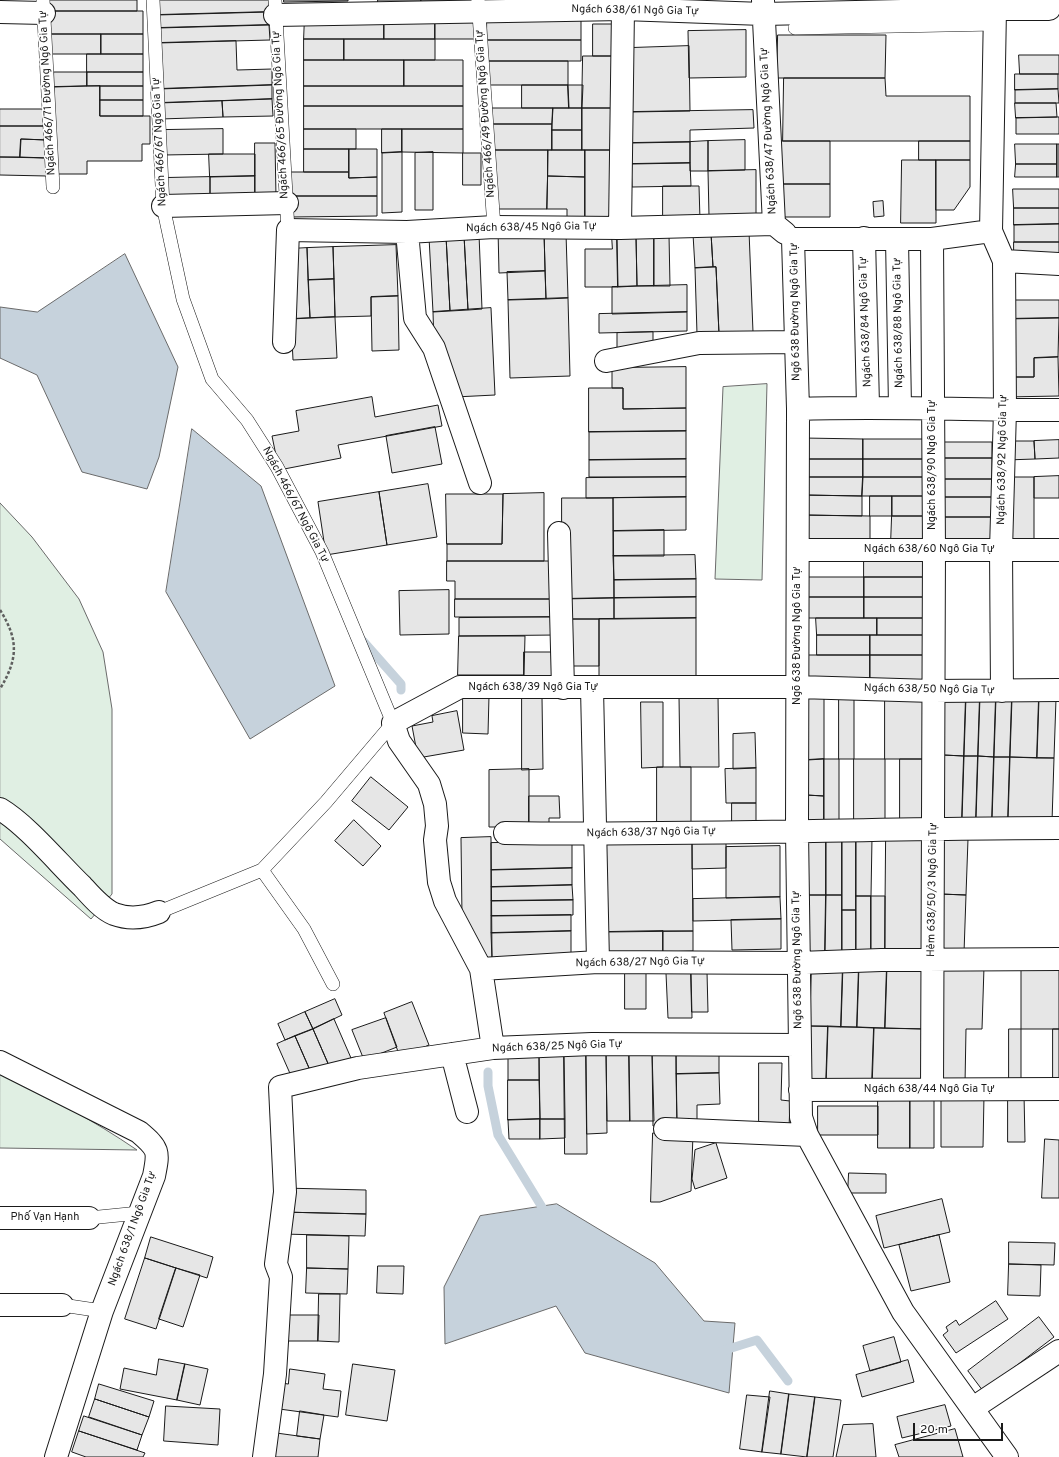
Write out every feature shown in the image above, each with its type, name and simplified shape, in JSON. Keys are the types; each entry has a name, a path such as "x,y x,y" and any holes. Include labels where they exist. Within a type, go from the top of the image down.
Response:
{"street":[{"path":"991,231 996,17 1049,9 1050,0"},
{"name":"Ngách 638/61 Ngô Gia Tự","path":"275,7 567,5 623,9 763,7 834,14 963,5 996,17"},
{"path":"0,12 44,6"},
{"name":"Ngách 638/47 Đường Ngô Gia Tự","path":"763,7 774,224 793,239"},
{"path":"620,228 623,9"},
{"path":"162,206 287,203"},
{"name":"Ngách 638/45 Ngô Gia Tự","path":"288,230 407,232 494,227 620,228 774,224"},
{"path":"284,342 288,230"},
{"name":"Ngõ 638 Đường Ngô Gia Tự","path":"991,231 932,239 793,239 798,409 797,831 799,1045 801,1117 807,1136 903,1312 1007,1457"},
{"name":"Ngách 638/92 Ngô Gia Tự","path":"991,231 1004,261 1005,410 1001,550 1002,691"},
{"path":"407,232 415,318 434,348 480,483"},
{"name":"Ngách 638/84 Ngô Gia Tự","path":"864,238 868,406"},
{"name":"Ngách 638/88 Ngô Gia Tự","path":"897,239 900,407"},
{"name":"Ngách 638/90 Ngô Gia Tự","path":"932,239 934,549 933,691"},
{"path":"1004,261 1059,264"},
{"path":"606,361 699,343 796,342"},
{"path":"798,409 868,406 933,409 1059,410"},
{"path":"559,533 563,688"},
{"name":"Ngách 638/60 Ngô Gia Tự","path":"798,550 1059,550"},
{"name":"Ngách 638/39 Ngô Gia Tự","path":"393,723 460,687 798,687"},
{"name":"Ngách 638/50 Ngô Gia Tự","path":"798,687 933,691 1059,690"},
{"path":"592,688 598,962"},
{"name":"Hẻm 638/50/3 Ngô Gia Tự","path":"932,1089 934,828 933,691"},
{"name":"Ngách 466/67 Ngô Gia Tự","path":"393,723 399,741 429,784 435,804 435,840 439,882 446,901 481,969 493,1048"},
{"path":"0,809 18,823 93,898 113,913 127,917 144,918 158,912"},
{"name":"Ngách 638/37 Ngô Gia Tự","path":"505,833 595,834 934,828 1059,828"},
{"name":"Ngách 638/27 Ngô Gia Tự","path":"481,969 598,962 799,963 881,960 1059,960"},
{"name":"Ngách 638/25 Ngô Gia Tự","path":"264,1457 275,1374 281,1277 276,1264 285,1192 280,1087 358,1068 493,1048 592,1044 799,1045"},
{"path":"452,1054 467,1112"},
{"name":"Ngách 638/1 Ngô Gia Tự","path":"0,1062 139,1132 153,1144 158,1156 154,1176 102,1311 56,1457"},
{"name":"Ngách 638/44 Ngô Gia Tự","path":"800,1090 1059,1089"},
{"path":"665,1129 807,1136"},
{"name":"Phố Vạn Hạnh","path":"0,1218 90,1218"},
{"path":"0,1304 62,1305"},
{"path":"973,1408 1059,1351"}],"lane":[{"name":"Ngách 466/67 Ngô Gia Tự","path":"154,0 162,206 183,298 212,379 247,420 277,468 318,545 393,723"},
{"name":"Ngách 466/71 Đường Ngô Gia Tự","path":"44,6 53,186"},
{"name":"Ngách 466/49 Đường Ngô Gia Tự","path":"479,6 494,227"},
{"name":"Ngách 466/65 Đường Ngô Gia Tự","path":"275,7 288,230"},
{"path":"795,28 834,14 996,17"},
{"name":"Ngách 638/39 Ngô Gia Tự","path":"158,912 262,870 326,802 393,723"},
{"path":"262,870 304,929 333,984"},
{"path":"90,1218 139,1213"},
{"path":"62,1305 102,1311"}],"path":[{"path":"0,610 8,624 14,642 15,659 8,676 0,689"}],"green space":[{"path":"767,384 762,580 715,579 723,387"},
{"path":"0,503 32,537 79,599 103,652 112,709 112,894 91,919 0,839"},
{"path":"0,1073 70,1109 137,1150 0,1148"}],"shaded area":[{"path":"125,254 178,367 159,457 147,489 82,472 37,375 0,358 0,307 37,312"},
{"path":"192,429 261,486 335,686 250,739 166,592"},
{"path":"557,1204 655,1263 704,1321 735,1323 729,1393 585,1353 556,1306 445,1344 444,1287 480,1216"}],"building":[{"path":"50,0 137,0 137,11 49,11"},
{"path":"157,0 269,0 269,12 157,15"},
{"path":"284,0 348,0 348,1 284,2"},
{"path":"378,0 421,0 421,2 378,3"},
{"path":"421,0 474,0 474,1 421,2"},
{"path":"49,11 143,11 143,34 49,34"},
{"path":"269,12 269,25 158,28 157,15"},
{"path":"384,13 435,13 435,39 384,39"},
{"path":"435,13 476,13 475,39 435,39"},
{"path":"487,13 581,13 581,40 487,40"},
{"path":"305,15 384,15 384,39 304,39"},
{"path":"593,24 616,24 616,56 593,56"},
{"path":"269,25 270,40 158,43 158,28"},
{"path":"746,30 746,77 689,78 688,31"},
{"path":"49,34 101,34 101,54 49,54"},
{"path":"101,34 143,34 143,54 101,54"},
{"path":"778,35 886,35 885,78 777,78"},
{"path":"304,39 344,39 344,60 304,60"},
{"path":"344,39 435,39 435,60 344,60"},
{"path":"487,40 581,40 581,61 487,61"},
{"path":"236,41 237,70 272,69 272,85 159,89 158,43"},
{"path":"689,46 690,111 631,112 630,48"},
{"path":"87,54 143,54 143,72 87,72"},
{"path":"1019,55 1059,55 1059,74 1020,74"},
{"path":"583,56 616,56 616,108 582,108"},
{"path":"304,60 404,60 404,86 304,86"},
{"path":"404,60 463,60 463,86 404,86"},
{"path":"487,61 568,61 568,85 487,85"},
{"path":"54,72 87,72 87,86 54,87"},
{"path":"87,72 143,72 143,86 87,86"},
{"path":"1015,74 1058,74 1058,89 1015,90"},
{"path":"784,78 885,78 886,96 970,96 970,141 783,141"},
{"path":"272,85 272,99 159,103 159,89"},
{"path":"522,85 568,85 569,108 522,108"},
{"path":"568,85 583,85 582,108 569,108"},
{"path":"100,86 100,116 150,116 150,144 142,144 142,161 87,161 87,174 54,174 54,87"},
{"path":"100,86 143,86 143,100 100,100"},
{"path":"304,86 463,86 463,106 304,106"},
{"path":"1058,89 1059,103 1015,103 1015,90"},
{"path":"272,99 273,116 223,117 222,101"},
{"path":"100,100 143,100 143,116 100,116"},
{"path":"222,101 223,117 160,119 159,103"},
{"path":"1015,103 1056,103 1057,117 1016,118"},
{"path":"304,106 463,106 463,129 304,129"},
{"path":"492,108 553,108 552,124 492,124"},
{"path":"553,108 582,108 582,130 552,130"},
{"path":"582,108 616,108 616,150 582,150"},
{"path":"0,109 48,109 48,126 0,126"},
{"path":"753,110 754,128 690,130 690,142 631,143 631,112"},
{"path":"1059,117 1059,134 1016,134 1016,118"},
{"path":"492,124 552,124 552,150 492,150"},
{"path":"0,126 48,126 47,140 21,139 20,157 0,157"},
{"path":"223,129 223,154 163,155 163,130"},
{"path":"304,129 356,129 356,149 304,149"},
{"path":"382,129 402,129 402,152 382,153"},
{"path":"402,129 463,129 463,153 402,152"},
{"path":"552,130 582,130 582,150 552,150"},
{"path":"21,139 47,140 47,158 20,157"},
{"path":"745,140 745,170 708,171 708,141"},
{"path":"708,141 708,171 690,171 690,142"},
{"path":"770,141 830,141 830,184 769,184"},
{"path":"919,141 970,141 970,160 919,160"},
{"path":"690,142 690,163 631,164 631,143"},
{"path":"255,143 275,143 276,197 255,197"},
{"path":"1015,144 1057,144 1057,164 1016,164"},
{"path":"1057,144 1059,144 1059,177 1057,177"},
{"path":"304,149 349,149 349,172 304,172"},
{"path":"349,149 377,149 377,177 349,178"},
{"path":"492,150 548,150 547,209 492,209"},
{"path":"548,150 585,150 585,177 548,176"},
{"path":"585,150 616,150 615,221 585,221"},
{"path":"402,152 402,212 382,213 382,153"},
{"path":"433,152 433,210 415,210 415,153"},
{"path":"463,153 481,153 481,185 463,185"},
{"path":"209,154 255,154 255,176 210,177"},
{"path":"0,157 47,158 47,176 0,175"},
{"path":"902,160 936,160 936,223 901,223"},
{"path":"936,160 970,160 970,187 954,210 936,210"},
{"path":"690,163 691,186 632,187 631,164"},
{"path":"1016,164 1057,164 1057,177 1015,177"},
{"path":"756,170 756,215 709,216 708,171"},
{"path":"291,172 349,172 349,178 377,177 377,196 291,196"},
{"path":"255,176 255,197 210,198 210,177"},
{"path":"548,176 585,177 585,221 567,221 567,209 547,209"},
{"path":"210,177 210,198 164,199 163,178"},
{"path":"783,184 830,184 830,217 783,217"},
{"path":"663,186 699,186 700,220 663,221"},
{"path":"1013,189 1059,189 1059,208 1014,208"},
{"path":"291,196 377,196 377,216 291,217"},
{"path":"883,201 884,216 874,217 873,202"},
{"path":"1014,208 1059,208 1059,224 1014,225"},
{"path":"1059,224 1059,242 1014,242 1014,225"},
{"path":"544,228 545,271 499,273 498,229"},
{"path":"749,231 753,332 719,334 716,267 713,267 711,233"},
{"path":"566,233 568,298 546,299 544,234"},
{"path":"711,233 713,267 695,268 693,234"},
{"path":"479,234 482,309 468,310 464,235"},
{"path":"464,235 468,310 450,311 446,236"},
{"path":"654,235 654,286 637,286 636,236"},
{"path":"654,235 669,235 670,286 654,286"},
{"path":"446,236 450,311 433,312 429,237"},
{"path":"612,236 617,236 618,287 585,287 585,249 612,249"},
{"path":"617,236 636,236 637,286 618,287"},
{"path":"1014,242 1059,242 1059,257 1014,258"},
{"path":"396,245 398,296 371,297 371,316 335,317 333,247"},
{"path":"333,247 334,279 308,280 307,248"},
{"path":"307,248 310,318 291,319 290,249"},
{"path":"716,267 719,334 697,334 695,268"},
{"path":"545,271 546,299 508,300 507,272"},
{"path":"334,279 335,317 310,318 308,280"},
{"path":"687,285 687,312 612,314 612,287"},
{"path":"398,296 399,350 372,351 371,297"},
{"path":"568,298 570,376 510,378 508,300"},
{"path":"1005,300 1059,300 1059,318 1004,319"},
{"path":"491,308 495,395 455,397 434,345 433,312"},
{"path":"687,312 687,331 599,333 599,314"},
{"path":"335,317 337,358 293,360 291,319"},
{"path":"1059,318 1058,357 1034,358 1034,377 1005,377 1004,319"},
{"path":"653,332 653,349 617,349 617,333"},
{"path":"1058,357 1059,396 1005,397 1005,377 1034,377 1034,358"},
{"path":"686,367 686,408 623,409 623,388 612,388 612,368"},
{"path":"589,388 623,388 623,409 686,408 686,431 589,432"},
{"path":"372,397 375,417 438,405 442,426 338,445 341,458 279,470 272,436 299,431 296,411"},
{"path":"435,427 442,464 392,473 386,436"},
{"path":"686,431 686,459 589,460 589,432"},
{"path":"803,438 863,439 863,459 804,459"},
{"path":"863,439 926,439 926,459 863,459"},
{"path":"1059,440 1059,458 1035,459 1034,441"},
{"path":"1005,441 1034,441 1035,459 1006,460"},
{"path":"937,442 992,442 992,458 937,458"},
{"path":"937,458 992,458 992,479 937,479"},
{"path":"686,459 686,477 589,477 589,460"},
{"path":"804,459 863,459 863,477 803,477"},
{"path":"863,459 926,459 926,477 863,477"},
{"path":"1059,476 1059,498 1034,498 1034,477"},
{"path":"686,477 686,497 586,498 586,478"},
{"path":"803,477 863,477 862,496 803,495"},
{"path":"863,477 926,477 930,496 862,496"},
{"path":"1008,477 1034,477 1034,542 1008,542"},
{"path":"937,479 992,479 992,497 937,497"},
{"path":"428,484 437,537 387,545 379,492"},
{"path":"379,492 387,545 326,555 318,502"},
{"path":"544,493 544,561 447,561 447,544 502,544 503,494"},
{"path":"446,494 503,494 502,544 447,544"},
{"path":"803,495 862,496 862,516 803,515"},
{"path":"870,496 892,496 892,516 870,516"},
{"path":"892,496 930,496 930,516 892,516"},
{"path":"686,497 686,530 613,531 613,498"},
{"path":"937,497 992,497 996,517 936,517"},
{"path":"562,498 613,498 614,598 562,599"},
{"path":"803,515 870,516 870,541 803,540"},
{"path":"892,516 930,516 930,543 891,543"},
{"path":"936,517 996,517 996,542 937,542"},
{"path":"664,530 664,556 613,556 613,531"},
{"path":"695,555 696,579 614,580 613,556"},
{"path":"864,557 929,557 929,577 864,577"},
{"path":"447,561 556,561 555,599 455,599 455,581 447,581"},
{"path":"804,577 864,577 864,597 803,597"},
{"path":"864,577 929,577 929,597 864,597"},
{"path":"696,579 696,597 614,598 614,580"},
{"path":"449,590 449,634 400,635 399,591"},
{"path":"696,597 696,618 614,619 614,598"},
{"path":"803,597 864,597 864,618 803,618"},
{"path":"864,597 929,597 929,618 864,618"},
{"path":"614,598 614,619 562,619 562,599"},
{"path":"455,599 555,599 555,617 455,617"},
{"path":"555,617 556,635 459,636 459,618"},
{"path":"696,618 696,679 599,679 599,619"},
{"path":"816,618 877,618 877,635 817,635"},
{"path":"877,618 929,618 929,635 877,635"},
{"path":"562,619 599,619 599,666 563,666"},
{"path":"817,635 870,635 870,655 817,655"},
{"path":"870,635 929,635 929,655 870,655"},
{"path":"459,636 525,636 524,675 458,675"},
{"path":"524,652 554,652 554,681 524,680"},
{"path":"803,655 870,655 870,682 803,682"},
{"path":"870,655 929,655 928,682 870,682"},
{"path":"463,695 489,696 488,734 463,733"},
{"path":"718,695 719,767 680,767 679,696"},
{"path":"839,696 854,696 854,759 839,759"},
{"path":"885,696 923,696 923,759 885,759"},
{"path":"945,696 966,696 964,756 943,755"},
{"path":"966,696 980,696 978,756 964,756"},
{"path":"980,696 996,697 994,757 978,756"},
{"path":"522,697 542,697 543,769 522,770"},
{"path":"996,697 1012,698 1010,757 994,757"},
{"path":"807,698 824,698 824,759 807,760"},
{"path":"1012,698 1039,698 1037,758 1010,757"},
{"path":"1039,698 1056,699 1054,758 1037,758"},
{"path":"641,702 663,702 663,767 642,768"},
{"path":"457,711 464,750 418,758 412,726 433,722 432,716"},
{"path":"755,733 756,768 733,769 733,734"},
{"path":"943,755 964,756 962,820 941,819"},
{"path":"964,756 978,756 976,820 962,820"},
{"path":"978,756 994,757 992,821 976,820"},
{"path":"994,757 1010,757 1008,821 992,821"},
{"path":"1010,757 1054,758 1052,822 1008,821"},
{"path":"824,759 824,796 806,795 807,760"},
{"path":"824,759 839,759 839,822 824,823"},
{"path":"854,759 885,759 885,822 854,822"},
{"path":"900,759 923,759 923,822 900,822"},
{"path":"657,767 691,767 691,824 657,824"},
{"path":"756,768 756,803 726,803 725,769"},
{"path":"529,769 529,827 489,827 489,770"},
{"path":"371,777 408,807 389,830 352,801"},
{"path":"806,795 824,796 824,823 806,823"},
{"path":"529,796 559,796 560,818 549,818 549,829 529,827"},
{"path":"732,803 756,803 756,832 732,832"},
{"path":"354,820 381,846 363,866 335,841"},
{"path":"491,837 492,959 472,959 462,917 461,838"},
{"path":"806,838 826,838 826,895 806,895"},
{"path":"826,838 842,838 842,895 826,895"},
{"path":"842,838 856,838 856,910 842,910"},
{"path":"856,838 872,838 871,896 856,896"},
{"path":"942,839 968,839 966,895 940,894"},
{"path":"726,840 726,868 692,869 692,841"},
{"path":"886,840 926,840 926,953 885,953"},
{"path":"692,841 693,931 605,932 604,842"},
{"path":"572,842 572,868 491,870 491,843"},
{"path":"780,846 780,897 726,898 726,847"},
{"path":"572,868 572,885 491,887 491,870"},
{"path":"572,885 573,900 491,901 491,887"},
{"path":"940,894 966,895 964,953 939,953"},
{"path":"806,895 826,895 825,954 805,953"},
{"path":"826,895 842,895 842,953 825,954"},
{"path":"856,896 871,896 871,953 856,953"},
{"path":"871,896 885,896 885,953 871,953"},
{"path":"780,897 781,919 693,921 693,899"},
{"path":"573,900 573,915 491,916 491,901"},
{"path":"842,910 856,910 856,953 842,953"},
{"path":"571,915 571,931 491,933 491,916"},
{"path":"781,919 781,949 732,950 731,920"},
{"path":"571,931 571,957 492,959 491,933"},
{"path":"663,931 663,952 605,953 605,932"},
{"path":"663,931 693,931 693,951 663,952"},
{"path":"812,963 843,964 841,1027 810,1026"},
{"path":"843,964 859,965 857,1027 841,1027"},
{"path":"859,965 887,965 885,1028 857,1027"},
{"path":"887,965 927,966 925,1029 885,1028"},
{"path":"1059,965 1059,1029 1021,1029 1021,966"},
{"path":"939,966 984,967 982,1029 966,1029 965,1084 936,1083"},
{"path":"625,969 646,969 646,1009 625,1009"},
{"path":"691,972 707,972 708,1012 692,1012"},
{"path":"691,972 692,1018 668,1018 666,973"},
{"path":"335,999 342,1015 313,1029 305,1012"},
{"path":"412,1002 429,1045 400,1057 384,1013"},
{"path":"305,1012 313,1029 285,1040 278,1024"},
{"path":"386,1018 397,1047 364,1060 352,1030"},
{"path":"334,1019 351,1058 330,1068 313,1029"},
{"path":"810,1026 828,1026 826,1087 808,1087"},
{"path":"828,1026 874,1028 872,1089 826,1087"},
{"path":"874,1028 925,1029 923,1086 872,1084"},
{"path":"313,1029 330,1068 312,1075 295,1036"},
{"path":"1009,1029 1021,1029 1021,1085 1009,1085"},
{"path":"1053,1029 1059,1029 1059,1086 1053,1086"},
{"path":"295,1036 310,1070 292,1078 277,1044"},
{"path":"719,1048 719,1073 676,1074 676,1049"},
{"path":"676,1049 677,1126 653,1126 652,1050"},
{"path":"629,1050 630,1121 607,1121 606,1051"},
{"path":"629,1050 652,1050 654,1121 630,1121"},
{"path":"564,1051 565,1119 540,1119 539,1052"},
{"path":"564,1051 586,1051 587,1154 565,1154"},
{"path":"586,1051 606,1051 607,1133 587,1134"},
{"path":"539,1052 539,1080 508,1080 508,1053"},
{"path":"759,1063 782,1063 781,1100 790,1101 789,1129 759,1129"},
{"path":"719,1073 720,1104 697,1105 697,1125 677,1126 676,1074"},
{"path":"508,1080 539,1080 540,1119 508,1120"},
{"path":"1008,1094 1024,1094 1025,1142 1008,1142"},
{"path":"878,1095 910,1095 910,1148 878,1148"},
{"path":"910,1095 934,1095 934,1148 910,1148"},
{"path":"984,1096 983,1147 941,1147 941,1097"},
{"path":"818,1106 878,1106 878,1135 818,1135"},
{"path":"540,1119 540,1139 509,1139 508,1120"},
{"path":"540,1119 565,1119 565,1138 540,1139"},
{"path":"653,1133 693,1134 691,1191 660,1202 651,1202"},
{"path":"1045,1139 1059,1140 1059,1198 1042,1198"},
{"path":"716,1143 727,1178 695,1189 692,1179 695,1150"},
{"path":"849,1173 886,1174 886,1193 848,1193"},
{"path":"282,1188 366,1190 366,1214 281,1212"},
{"path":"942,1199 950,1232 884,1248 876,1216"},
{"path":"281,1212 366,1214 365,1236 281,1234"},
{"path":"307,1235 349,1236 348,1269 307,1268"},
{"path":"939,1235 950,1282 911,1291 899,1245"},
{"path":"151,1237 213,1257 207,1278 145,1258"},
{"path":"1009,1242 1055,1243 1054,1265 1009,1264"},
{"path":"145,1258 176,1268 156,1329 125,1319"},
{"path":"1009,1264 1041,1265 1040,1296 1008,1295"},
{"path":"378,1266 404,1266 403,1294 377,1293"},
{"path":"176,1268 200,1275 183,1327 159,1319"},
{"path":"307,1268 348,1269 347,1294 306,1293"},
{"path":"319,1294 340,1294 339,1342 318,1341"},
{"path":"996,1301 1008,1319 956,1353 943,1335 948,1331 946,1327 956,1320 959,1325"},
{"path":"279,1315 319,1315 318,1341 278,1341"},
{"path":"1039,1317 1054,1337 983,1391 968,1371"},
{"path":"894,1337 901,1362 870,1371 863,1346"},
{"path":"159,1359 185,1364 177,1400 120,1389 124,1368 156,1375"},
{"path":"908,1360 914,1382 862,1397 856,1375"},
{"path":"185,1364 208,1369 200,1405 177,1400"},
{"path":"353,1364 395,1370 387,1421 346,1415"},
{"path":"290,1369 325,1374 323,1389 341,1391 338,1417 272,1408 276,1382 288,1384"},
{"path":"99,1384 154,1401 149,1417 95,1399"},
{"path":"770,1391 789,1394 781,1454 762,1452"},
{"path":"789,1394 815,1397 807,1457 781,1454"},
{"path":"747,1395 770,1397 762,1452 740,1449"},
{"path":"815,1397 841,1400 833,1457 807,1457"},
{"path":"95,1399 149,1417 142,1435 89,1417"},
{"path":"945,1405 951,1426 902,1438 897,1417"},
{"path":"166,1406 220,1409 218,1445 164,1441"},
{"path":"300,1411 324,1415 320,1439 297,1436"},
{"path":"84,1416 142,1435 137,1450 79,1431"},
{"path":"873,1424 876,1457 836,1457 843,1425"},
{"path":"955,1429 963,1457 899,1457 895,1445"},
{"path":"79,1431 145,1453 143,1457 86,1457 72,1452"},
{"path":"269,1432 320,1439 318,1457 265,1457"}],"waterway":[{"path":"363,641 401,684 401,690"},
{"path":"488,1072 488,1086 498,1135 548,1217"},
{"path":"722,1351 757,1340 788,1381"}]}
